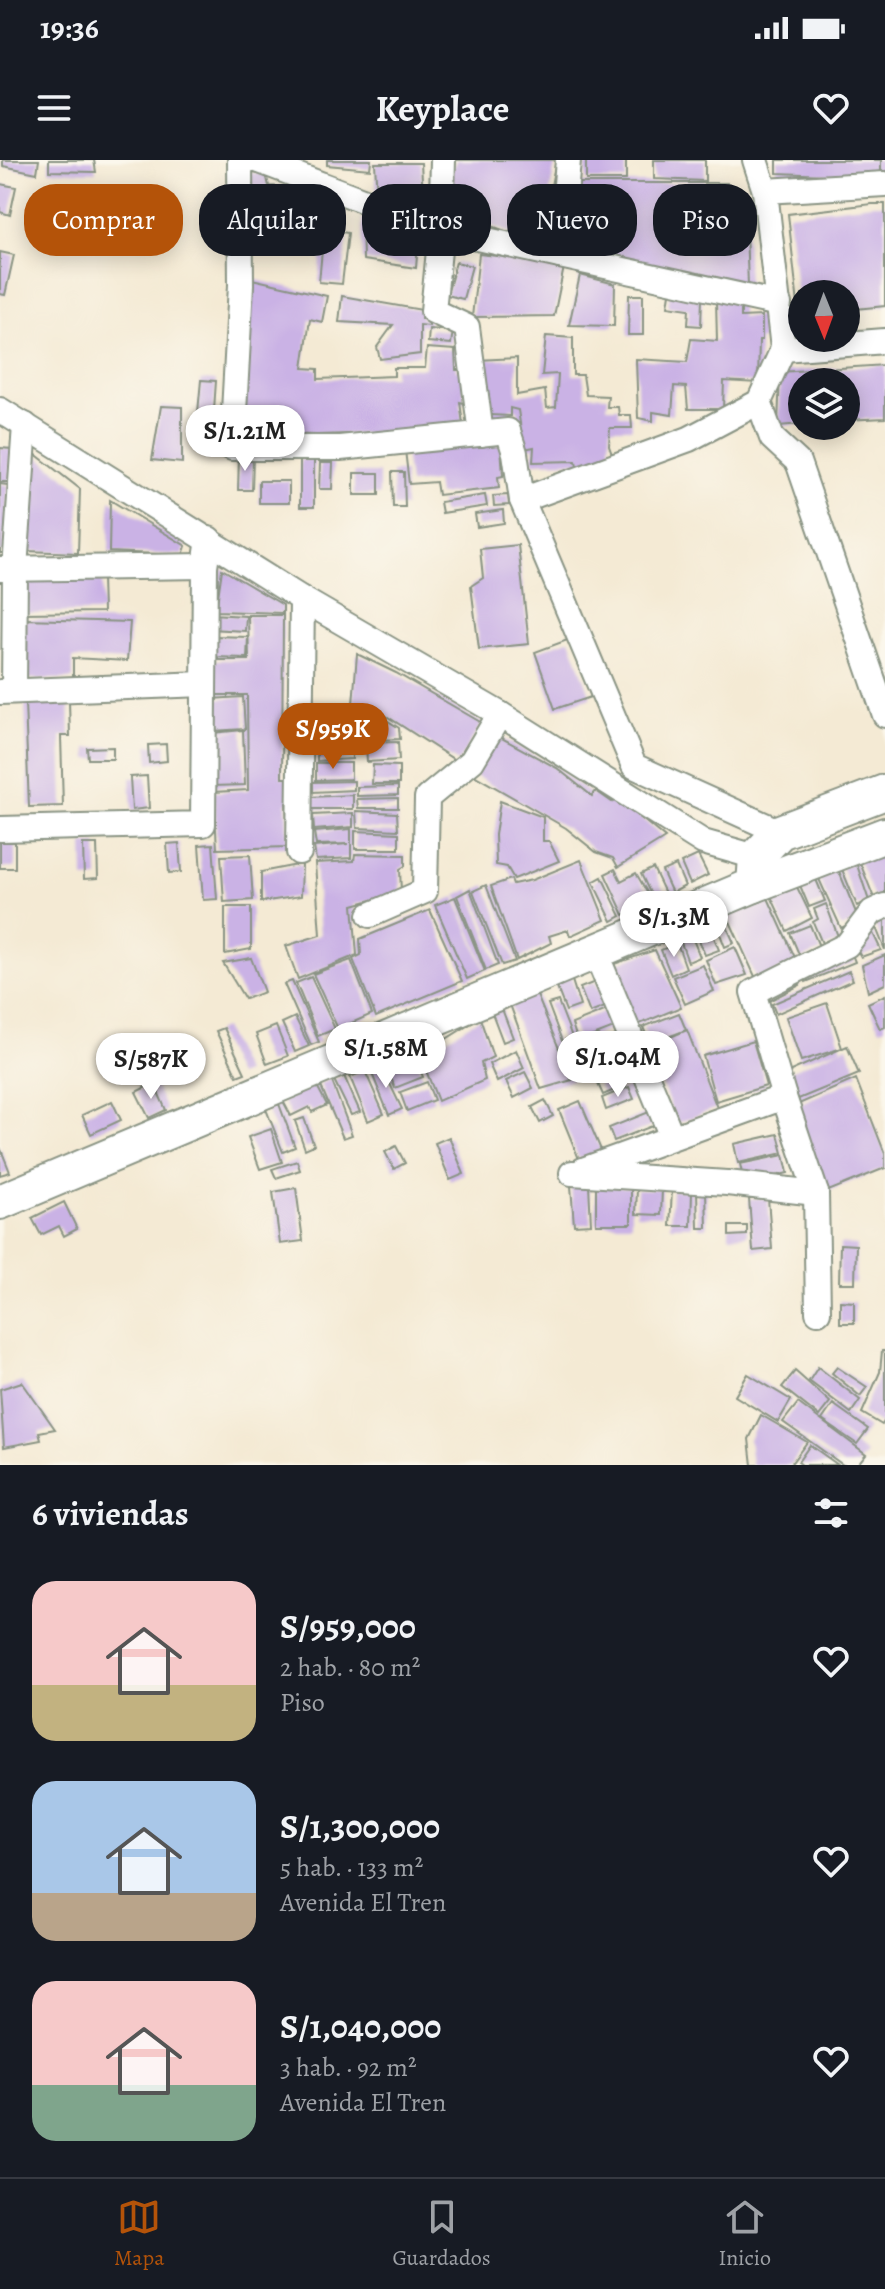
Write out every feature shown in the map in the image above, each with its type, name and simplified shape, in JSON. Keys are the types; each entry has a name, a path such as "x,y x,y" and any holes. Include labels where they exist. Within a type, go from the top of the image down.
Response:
{"main road":[{"path":"755,871 780,832 885,792"},
{"path":"0,1202 595,951 755,871 885,835"}],"street":[{"path":"240,160 241,285 232,448 340,448 508,431 515,453 522,500 634,766 780,832"},
{"path":"257,160 315,170 362,192"},
{"path":"442,184 443,160"},
{"path":"566,184 568,160"},
{"path":"522,500 689,439 759,402 783,349 765,191 755,160"},
{"path":"765,191 885,184"},
{"path":"438,256 433,311 467,327 481,434"},
{"path":"560,256 779,304"},
{"path":"783,349 885,341"},
{"path":"759,402 772,438 798,462 885,715"},
{"path":"0,410 302,599 500,714 703,842 755,871"},
{"path":"25,425 8,569 7,691 204,684"},
{"path":"0,829 203,824 205,566 209,539"},
{"path":"8,569 205,566"},
{"path":"299,852 302,599"},
{"path":"370,915 425,891 427,798 472,761 500,714"},
{"path":"818,1312 816,1193 753,992 847,945 872,912 885,906"},
{"path":"595,951 672,1137"},
{"path":"784,1097 572,1173 727,1183 816,1193"}],"building":[{"path":"3,160 39,160 37,173 3,166"},
{"path":"49,160 94,160 96,172 49,171"},
{"path":"327,160 371,160 370,169 327,165"},
{"path":"456,160 556,160 551,184 507,184 507,232 491,226 491,184 450,184"},
{"path":"586,160 626,160 626,180 586,180"},
{"path":"654,160 705,160 705,181 654,179"},
{"path":"777,160 881,160 881,172 829,175 777,173"},
{"path":"375,163 421,163 422,184 376,184"},
{"path":"249,173 266,174 268,184 249,184"},
{"path":"727,183 653,184 653,256 747,256 748,286 595,256 637,256 637,184 573,184"},
{"path":"0,184 16,187 10,215 0,212"},
{"path":"885,204 885,306 860,309 860,280 795,280 788,214"},
{"path":"0,252 14,255 5,295 0,294"},
{"path":"321,256 345,256 342,284 319,282"},
{"path":"363,256 417,256 416,268 363,260"},
{"path":"479,256 531,260 564,267 554,316 472,317"},
{"path":"456,262 472,266 463,299 447,295"},
{"path":"580,275 615,284 614,326 569,325"},
{"path":"252,279 327,296 322,322 310,319 303,368 318,369 318,379 394,376 394,368 425,368 427,348 455,350 456,370 463,370 464,403 460,402 463,424 412,432 317,435 278,434 274,429 241,426"},
{"path":"670,293 702,298 701,326 688,325 689,309 668,306"},
{"path":"629,295 643,295 643,335 628,335"},
{"path":"342,296 422,310 421,319 429,319 429,326 420,325 420,354 380,359 377,347 393,325 339,322"},
{"path":"716,299 741,304 741,317 762,316 758,383 724,381 723,409 688,409 686,387 674,386 672,415 653,412 653,421 638,418 636,359 687,362 691,339 717,341"},
{"path":"429,329 453,331 451,344 428,342"},
{"path":"546,336 573,338 573,375 583,375 586,395 608,396 607,407 618,407 619,415 631,415 632,428 610,428 609,446 614,460 578,471 576,461 533,462 534,447 524,449 518,410 510,408 510,416 490,415 477,360 517,358 517,395 545,390 547,408 556,407 558,374 542,375"},
{"path":"885,365 885,418 860,419 860,368 840,368"},
{"path":"788,371 788,425 778,426 780,372"},
{"path":"201,380 216,381 213,424 197,423"},
{"path":"161,406 182,407 182,463 152,460"},
{"path":"501,445 503,476 498,477 499,488 438,495 436,482 409,484 405,450"},
{"path":"0,448 12,449 9,482 0,482"},
{"path":"34,453 80,489 78,553 26,551"},
{"path":"239,455 253,456 252,490 238,490"},
{"path":"314,459 314,507 300,507 300,460"},
{"path":"320,463 333,463 332,489 319,489"},
{"path":"392,472 404,472 405,507 393,507"},
{"path":"354,473 379,473 379,495 354,495"},
{"path":"259,481 289,481 289,503 259,503"},
{"path":"0,484 8,485 4,553 0,553"},
{"path":"485,495 487,506 442,513 440,502"},
{"path":"508,495 509,505 494,506 493,496"},
{"path":"110,500 186,546 183,555 109,552"},
{"path":"503,510 504,523 477,527 475,514"},
{"path":"518,545 529,644 479,649 471,586 483,578 480,549"},
{"path":"222,569 283,605 283,613 216,611"},
{"path":"23,576 102,577 103,612 22,613"},
{"path":"211,614 246,616 245,631 210,629"},
{"path":"248,615 283,615 282,778 290,778 291,803 286,803 288,847 217,849 214,792 248,790 247,695 214,695 213,660 249,660"},
{"path":"24,619 130,622 127,661 73,658 73,679 23,679"},
{"path":"213,636 248,637 247,658 213,657"},
{"path":"570,639 591,697 555,709 535,652"},
{"path":"357,654 482,723 458,762 377,710 353,704"},
{"path":"243,697 245,729 212,731 210,699"},
{"path":"69,701 70,736 61,736 63,806 29,807 25,702"},
{"path":"314,713 352,713 351,725 313,726"},
{"path":"355,715 385,719 399,728 400,739 356,741"},
{"path":"352,728 352,742 317,744 317,730"},
{"path":"243,730 245,785 212,786 212,733"},
{"path":"496,735 557,768 592,796 596,791 612,802 614,799 665,838 618,867 613,858 596,852 566,828 474,775"},
{"path":"398,742 399,760 367,762 366,743"},
{"path":"166,744 167,761 149,763 148,745"},
{"path":"352,746 352,759 317,761 317,748"},
{"path":"113,747 113,759 88,759 87,748"},
{"path":"316,763 351,763 351,779 316,780"},
{"path":"373,765 399,766 399,784 372,784"},
{"path":"147,776 149,808 132,810 130,777"},
{"path":"354,781 354,790 313,792 313,782"},
{"path":"398,786 398,795 357,796 357,787"},
{"path":"353,795 353,809 311,809 310,797"},
{"path":"398,798 398,808 358,808 357,799"},
{"path":"500,801 543,817 543,841 549,841 559,861 514,879 507,867 496,865 495,835"},
{"path":"356,811 397,813 398,830 357,828"},
{"path":"353,813 353,827 314,830 313,815"},
{"path":"351,829 351,858 316,860 314,847 348,844 316,845 314,832"},
{"path":"355,831 399,833 399,849 355,849"},
{"path":"0,842 15,842 15,868 0,868"},
{"path":"179,843 181,872 169,873 167,844"},
{"path":"83,844 97,844 98,878 84,879"},
{"path":"213,844 217,899 203,900 199,845"},
{"path":"880,846 885,856 885,893 874,898 857,855"},
{"path":"355,854 405,855 405,866 400,869 401,892 353,905 357,955 298,979 286,946 320,935 315,863 354,861"},
{"path":"250,855 253,900 224,902 221,856"},
{"path":"698,855 708,875 690,884 681,863"},
{"path":"581,860 605,920 570,936 568,930 549,936 551,943 517,960 491,886 511,879 513,884 532,880"},
{"path":"856,862 869,901 857,906 841,867"},
{"path":"302,864 301,896 261,902 261,872"},
{"path":"676,865 685,886 672,893 662,871"},
{"path":"653,868 665,893 653,899 641,874"},
{"path":"615,869 621,881 636,873 652,901 624,915 605,874"},
{"path":"838,869 859,920 841,928 819,879"},
{"path":"602,877 621,916 612,921 593,882"},
{"path":"815,877 825,901 809,907 799,883"},
{"path":"486,885 515,961 502,965 473,891"},
{"path":"796,885 812,918 787,931 770,894"},
{"path":"470,889 498,965 486,970 457,896"},
{"path":"455,897 485,971 467,979 435,905"},
{"path":"768,898 797,962 757,981 727,915"},
{"path":"826,904 840,942 824,948 813,922 818,919 814,909"},
{"path":"225,907 251,907 251,949 225,954"},
{"path":"430,910 462,981 376,1017 353,959 361,955 360,939"},
{"path":"724,920 734,943 725,947 716,923"},
{"path":"885,920 885,950 875,925"},
{"path":"709,925 719,950 705,955 696,932"},
{"path":"810,925 821,951 801,959 790,933"},
{"path":"869,925 881,950 861,957 855,946"},
{"path":"690,932 700,957 688,962 679,937"},
{"path":"677,943 686,968 671,975 661,950"},
{"path":"735,947 747,975 716,985 706,960"},
{"path":"655,950 681,1007 635,1026 611,965"},
{"path":"851,952 855,962 806,982 802,972"},
{"path":"885,955 885,984 868,992 862,965"},
{"path":"251,958 264,992 245,999 223,963"},
{"path":"351,960 372,1014 338,1029 313,974"},
{"path":"703,965 714,991 685,1004 673,977"},
{"path":"849,971 853,980 776,1014 772,1004"},
{"path":"570,974 580,1006 566,1011 554,980"},
{"path":"797,976 800,985 769,1001 764,992"},
{"path":"311,977 335,1029 318,1036 296,983"},
{"path":"292,981 319,1042 311,1045 284,984"},
{"path":"595,982 605,1007 590,1013 580,988"},
{"path":"534,988 572,1080 541,1089 508,999"},
{"path":"885,995 885,1027 880,1029 868,1003"},
{"path":"499,1001 513,1038 503,1042 489,1005"},
{"path":"558,1001 572,1037 562,1041 548,1004"},
{"path":"827,1003 842,1048 801,1061 786,1017"},
{"path":"607,1010 614,1028 578,1042 572,1024"},
{"path":"679,1013 686,1030 650,1044 643,1027"},
{"path":"295,1017 309,1046 295,1052 282,1023"},
{"path":"480,1018 493,1057 481,1063 485,1080 438,1101 418,1050 446,1039"},
{"path":"276,1026 288,1056 267,1064 256,1034"},
{"path":"224,1028 245,1073 237,1076 216,1031"},
{"path":"687,1030 717,1108 677,1123 647,1047"},
{"path":"618,1035 626,1051 577,1074 569,1054"},
{"path":"753,1041 766,1086 716,1101 703,1056"},
{"path":"847,1046 859,1074 796,1100 784,1074"},
{"path":"412,1048 423,1077 395,1088 384,1059"},
{"path":"516,1050 524,1068 497,1082 489,1064"},
{"path":"628,1057 632,1068 596,1081 591,1070"},
{"path":"380,1063 402,1109 389,1115 370,1069"},
{"path":"365,1071 384,1114 368,1121 350,1077"},
{"path":"525,1072 533,1088 514,1098 506,1081"},
{"path":"621,1074 626,1085 603,1095 598,1084"},
{"path":"344,1076 360,1112 351,1115 334,1080"},
{"path":"331,1079 352,1135 343,1138 320,1084"},
{"path":"856,1079 885,1154 885,1168 826,1192 794,1106"},
{"path":"427,1082 434,1100 407,1111 400,1092"},
{"path":"154,1083 166,1110 149,1118 136,1092"},
{"path":"316,1084 327,1105 312,1112 309,1107 291,1116 283,1101"},
{"path":"629,1087 634,1099 606,1110 602,1098"},
{"path":"545,1100 553,1116 540,1123 532,1107"},
{"path":"112,1101 121,1120 91,1134 82,1115"},
{"path":"580,1101 601,1150 579,1159 559,1110"},
{"path":"279,1104 295,1147 283,1152 266,1109"},
{"path":"649,1112 655,1125 614,1141 609,1128"},
{"path":"304,1118 314,1145 305,1149 295,1121"},
{"path":"271,1129 282,1162 260,1169 248,1137"},
{"path":"778,1134 783,1153 738,1163 734,1144"},
{"path":"449,1137 464,1174 450,1180 435,1143"},
{"path":"396,1146 405,1163 394,1169 385,1152"},
{"path":"0,1147 10,1172 0,1175"},
{"path":"784,1155 788,1173 744,1183 740,1164"},
{"path":"297,1161 300,1170 276,1178 272,1169"},
{"path":"589,1185 591,1224 574,1225 571,1186"},
{"path":"596,1187 631,1187 631,1224 596,1224"},
{"path":"296,1188 303,1241 280,1244 273,1192"},
{"path":"637,1189 662,1189 661,1215 636,1214"},
{"path":"672,1190 692,1191 691,1226 670,1226"},
{"path":"697,1191 706,1191 707,1228 698,1228"},
{"path":"768,1198 772,1249 753,1251 749,1199"},
{"path":"64,1202 77,1229 64,1236 59,1226 41,1235 32,1218"},
{"path":"729,1226 747,1226 747,1235 729,1236"},
{"path":"840,1244 856,1245 855,1283 839,1283"},
{"path":"840,1301 854,1302 854,1323 840,1323"},
{"path":"882,1351 885,1351 885,1420 882,1425 862,1413 880,1372"},
{"path":"818,1367 860,1400 851,1413 809,1381"},
{"path":"837,1367 867,1387 860,1396 832,1373"},
{"path":"795,1371 830,1402 819,1416 782,1387"},
{"path":"748,1374 791,1400 778,1422 735,1396"},
{"path":"22,1382 55,1429 39,1432 41,1440 4,1447 0,1389"},
{"path":"798,1403 866,1454 857,1465 843,1465 783,1422"},
{"path":"833,1404 868,1429 857,1444 822,1420"},
{"path":"761,1415 807,1442 790,1465 752,1465 749,1439"},
{"path":"810,1445 838,1465 802,1465 798,1462"}]}
